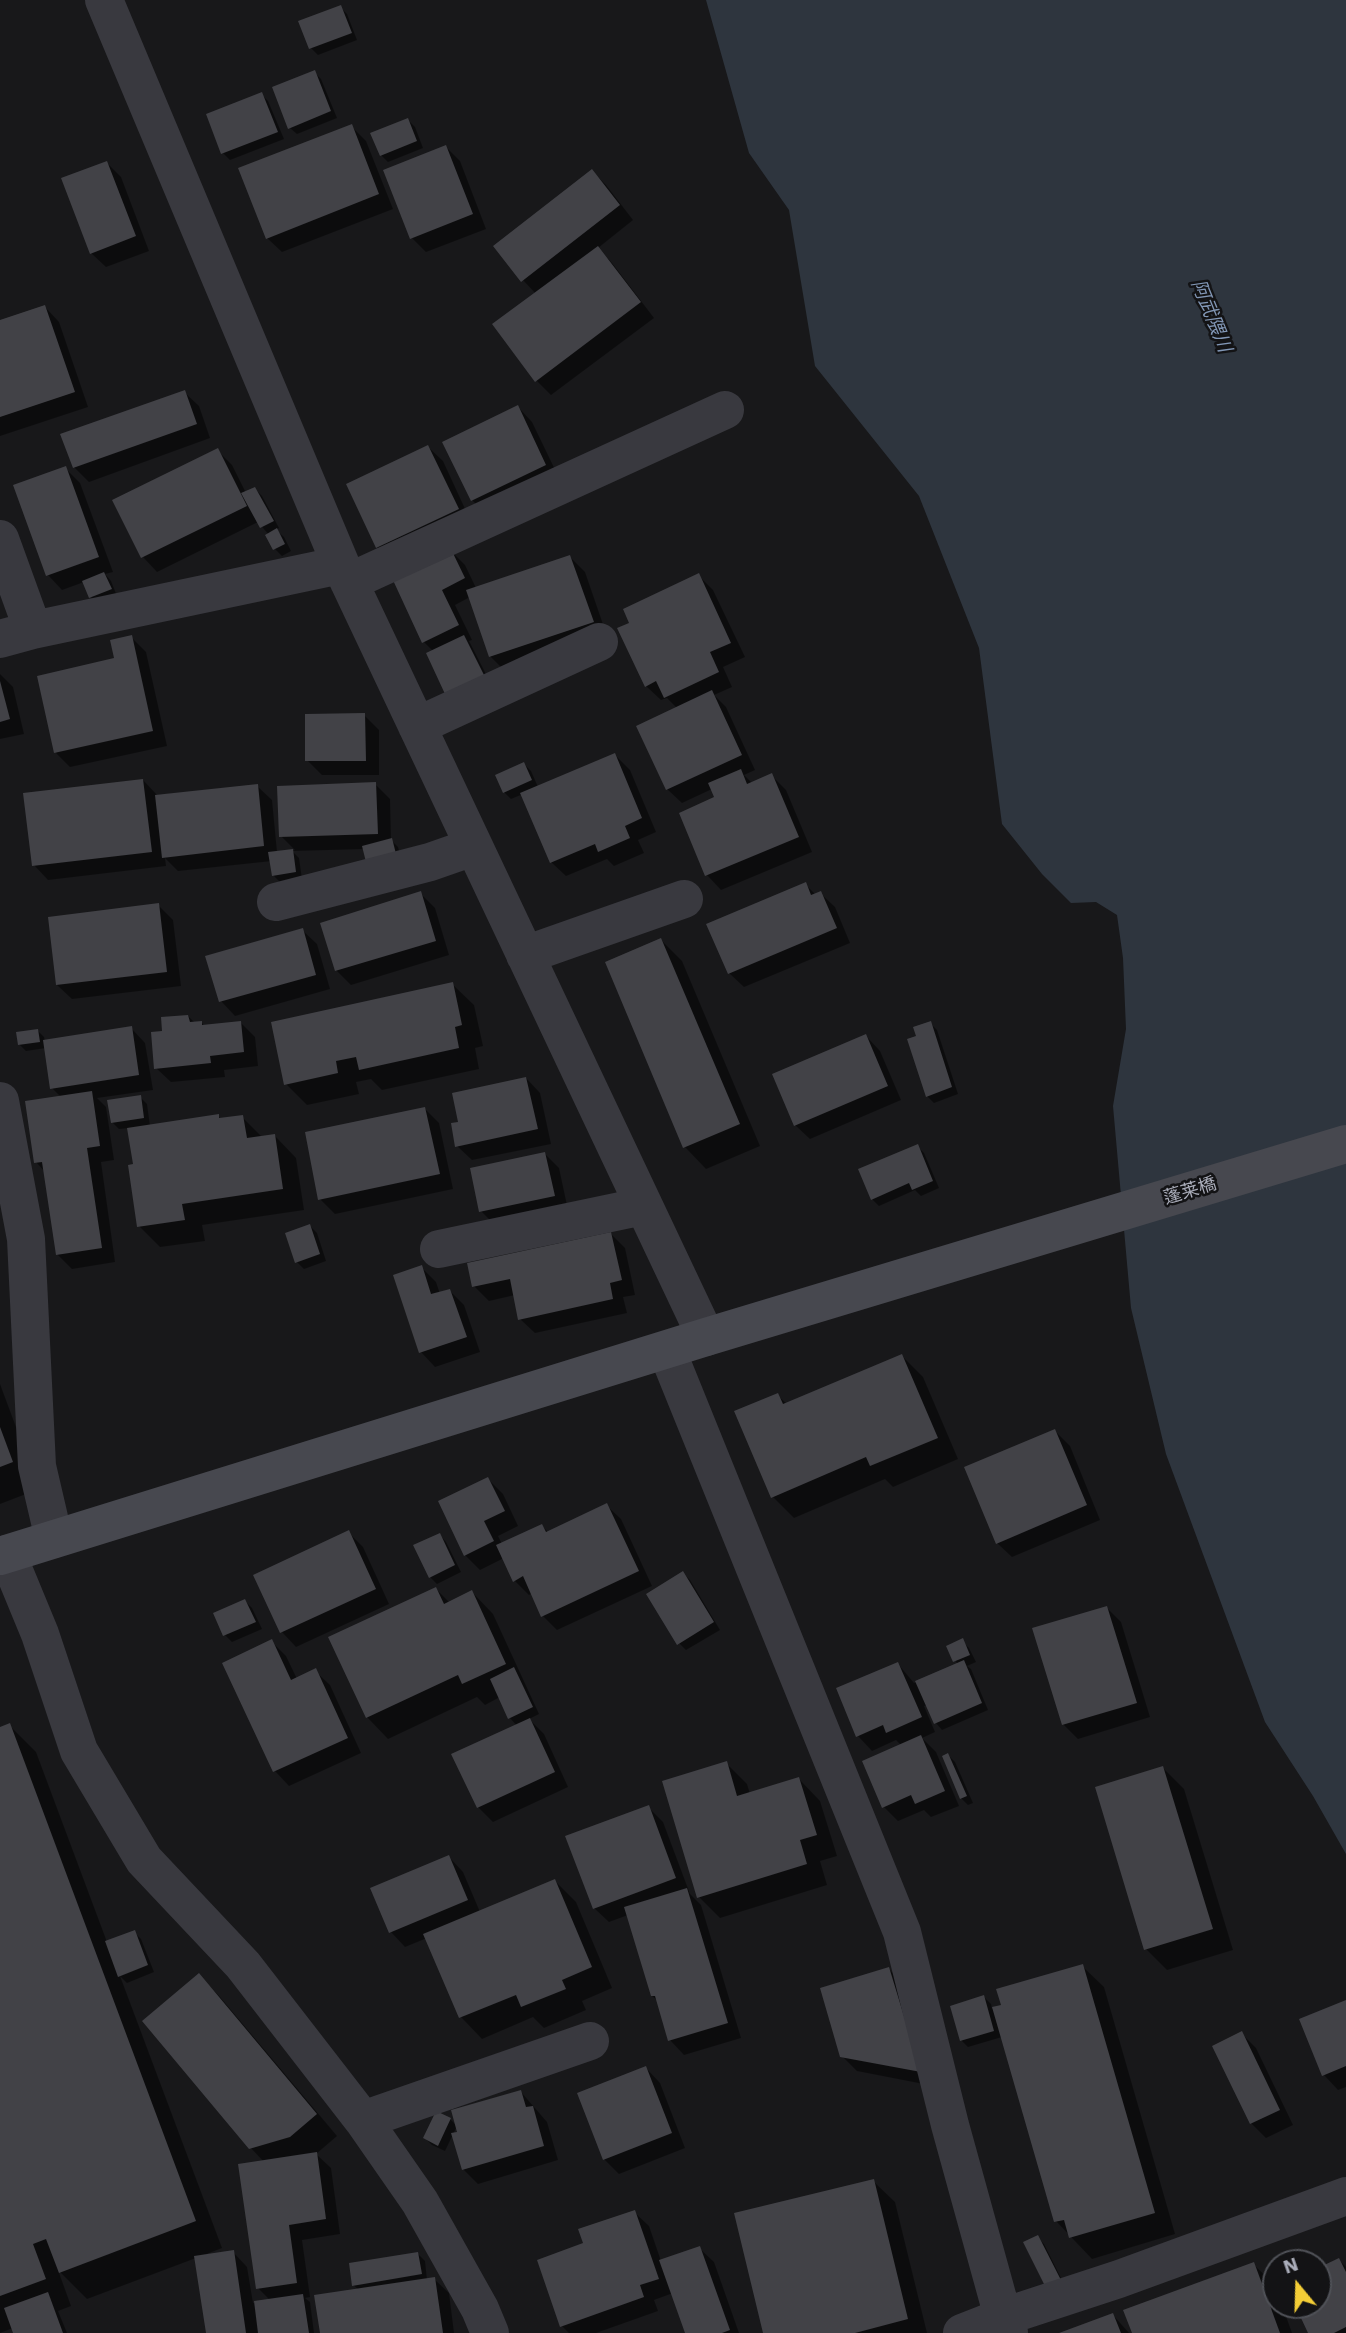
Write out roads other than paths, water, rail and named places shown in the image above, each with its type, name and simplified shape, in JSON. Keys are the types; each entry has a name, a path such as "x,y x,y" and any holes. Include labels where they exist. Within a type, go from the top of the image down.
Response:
{"street":[{"path":"104,0 345,574 706,1338"},
{"path":"0,539 17,634 345,574 725,410"},
{"path":"417,726 599,642"},
{"path":"276,902 430,863 473,847"},
{"path":"525,955 684,899"},
{"path":"0,1101 26,1239 37,1466 54,1539"},
{"name":"蓬莱橋","path":"3,1555 1346,1144"},
{"path":"439,1249 644,1206"},
{"path":"667,1351 902,1933 950,2125 1006,2325"},
{"path":"3,1555 40,1634 79,1751 144,1860 243,1965 363,2120 420,2202 480,2309 490,2333"},
{"path":"363,2120 590,2041"},
{"path":"962,2333 1006,2325 1119,2279 1346,2196"}],"water":[{"name":"阿武隈川","path":"706,0 1346,0 1346,1854 1313,1796 1265,1722 1166,1454 1131,1308 1113,1106 1126,1029 1123,958 1117,915 1096,902 1071,903 1042,874 1002,824 979,648 919,496 815,366 789,210 749,153"}]}
